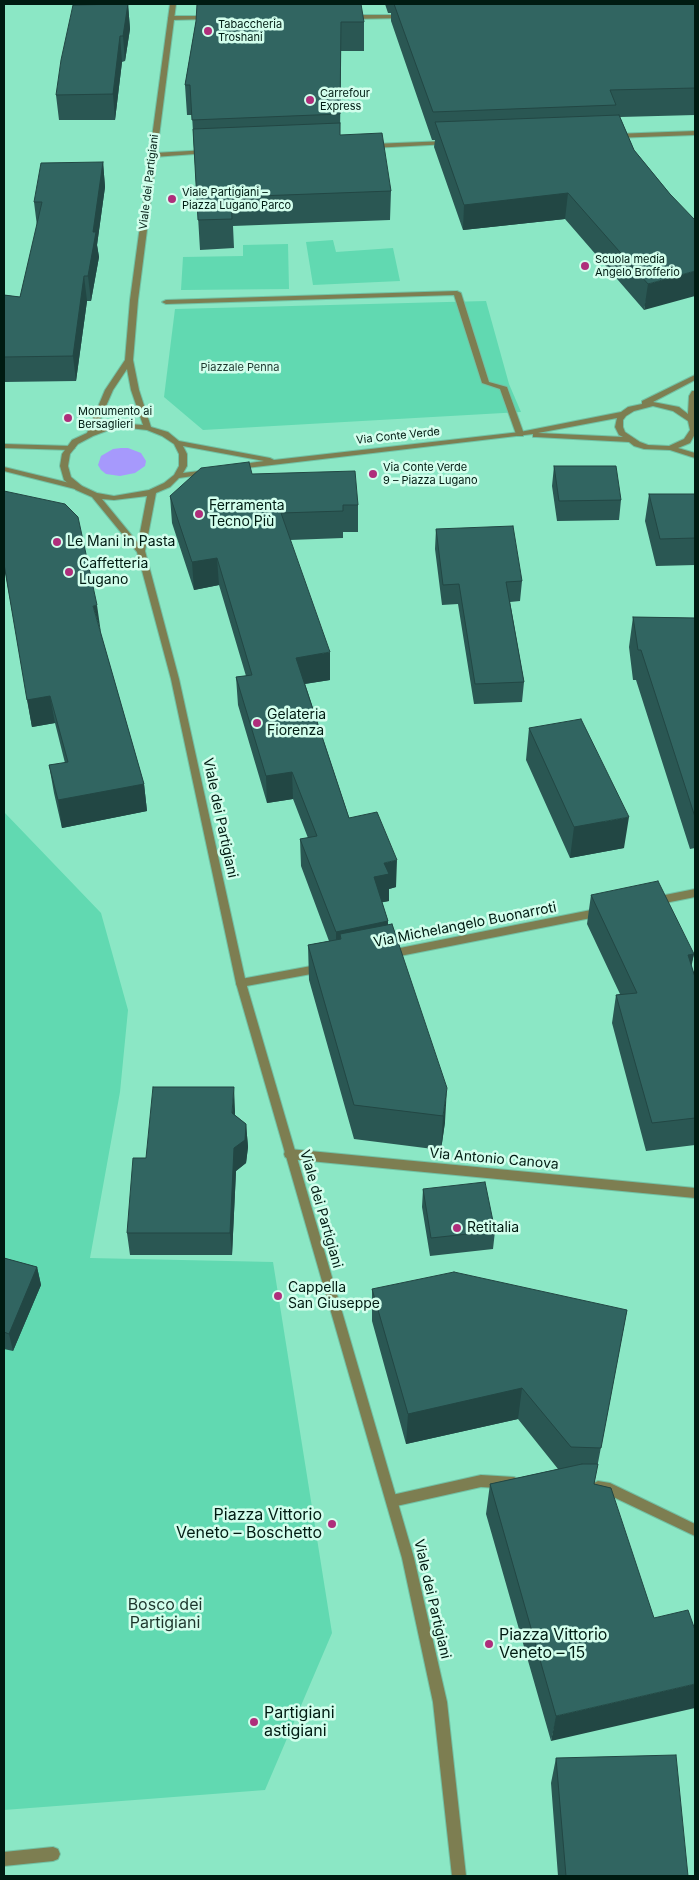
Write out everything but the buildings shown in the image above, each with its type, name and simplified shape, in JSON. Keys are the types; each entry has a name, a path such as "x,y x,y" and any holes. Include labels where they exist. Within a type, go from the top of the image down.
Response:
{"street":[{"name":"Viale dei Partigiani","path":"148,428 135,390 129,360 172,4"},
{"path":"340,18 409,17"},
{"path":"170,18 216,18"},
{"path":"606,137 695,133"},
{"path":"359,146 458,142"},
{"path":"154,155 211,152"},
{"path":"166,302 457,293 486,383 504,387 520,434"},
{"name":"Viale dei Partigiani","path":"90,434 109,390 129,360"},
{"path":"641,406 695,377"},
{"path":"670,448 687,441 695,430 692,420 693,396 695,393"},
{"name":"Via Conte Verde","path":"233,468 278,461 520,434 623,414 641,406 664,405 685,413 692,420"},
{"path":"623,414 619,420 619,427 628,440"},
{"path":"4,469 78,488 95,495 114,498 152,492 167,485 177,476 183,466 183,454 177,443 165,434 148,428 129,426 108,428 90,434 75,442 66,454 64,466 68,478 78,488"},
{"name":"Via Conte Verde","path":"520,434 628,440 648,447 670,448 695,456"},
{"name":"Via Conte Verde","path":"177,443 278,461"},
{"path":"4,446 71,448"},
{"path":"177,476 215,471"},
{"name":"Viale dei Partigiani","path":"141,551 152,492"},
{"name":"Viale dei Partigiani","path":"95,495 141,551 175,679 241,983 408,1558 440,1702 459,1876"},
{"path":"647,903 695,893"},
{"name":"Via Michelangelo Buonarroti","path":"380,956 609,910"},
{"path":"241,983 332,966"},
{"name":"Via Antonio Canova","path":"290,1154 695,1193"},
{"path":"392,1501 481,1481 529,1483"},
{"path":"586,1486 606,1487 695,1530"},
{"path":"4,1859 53,1854"}],"green space":[{"path":"333,240 336,252 393,248 400,281 313,285 306,242"},
{"path":"288,244 289,289 181,290 183,257 243,256 243,245"},
{"name":"Piazzale Penna","path":"486,301 509,384 521,412 203,430 164,397 175,309"},
{"name":"Bosco dei Partigiani","path":"4,812 101,913 128,1010 120,1092 90,1258 273,1262 332,1633 265,1790 4,1810"}],"shaded area":[{"path":"128,448 141,453 146,461 145,466 135,473 120,476 106,474 98,465 101,456 113,449"}],"place":[{"name":"Tabaccheria Troshani","path":"208,31"},
{"name":"Carrefour Express","path":"310,100"},
{"name":"Viale Partigiani – Piazza Lugano Parco","path":"172,199"},
{"name":"Scuola media Angelo Brofferio","path":"585,266"},
{"name":"Monumento ai Bersaglieri","path":"68,418"},
{"name":"Via Conte Verde 9 – Piazza Lugano","path":"373,474"},
{"name":"Ferramenta Tecno Più","path":"199,514"},
{"name":"Le Mani in Pasta","path":"57,542"},
{"name":"Caffetteria Lugano","path":"69,572"},
{"name":"Gelateria Fiorenza","path":"257,723"},
{"name":"Retitalia","path":"457,1228"},
{"name":"Cappella San Giuseppe","path":"278,1296"},
{"name":"Piazza Vittorio Veneto – Boschetto","path":"332,1524"},
{"name":"Piazza Vittorio Veneto – 15","path":"489,1644"},
{"name":"Partigiani astigiani","path":"254,1722"}]}
